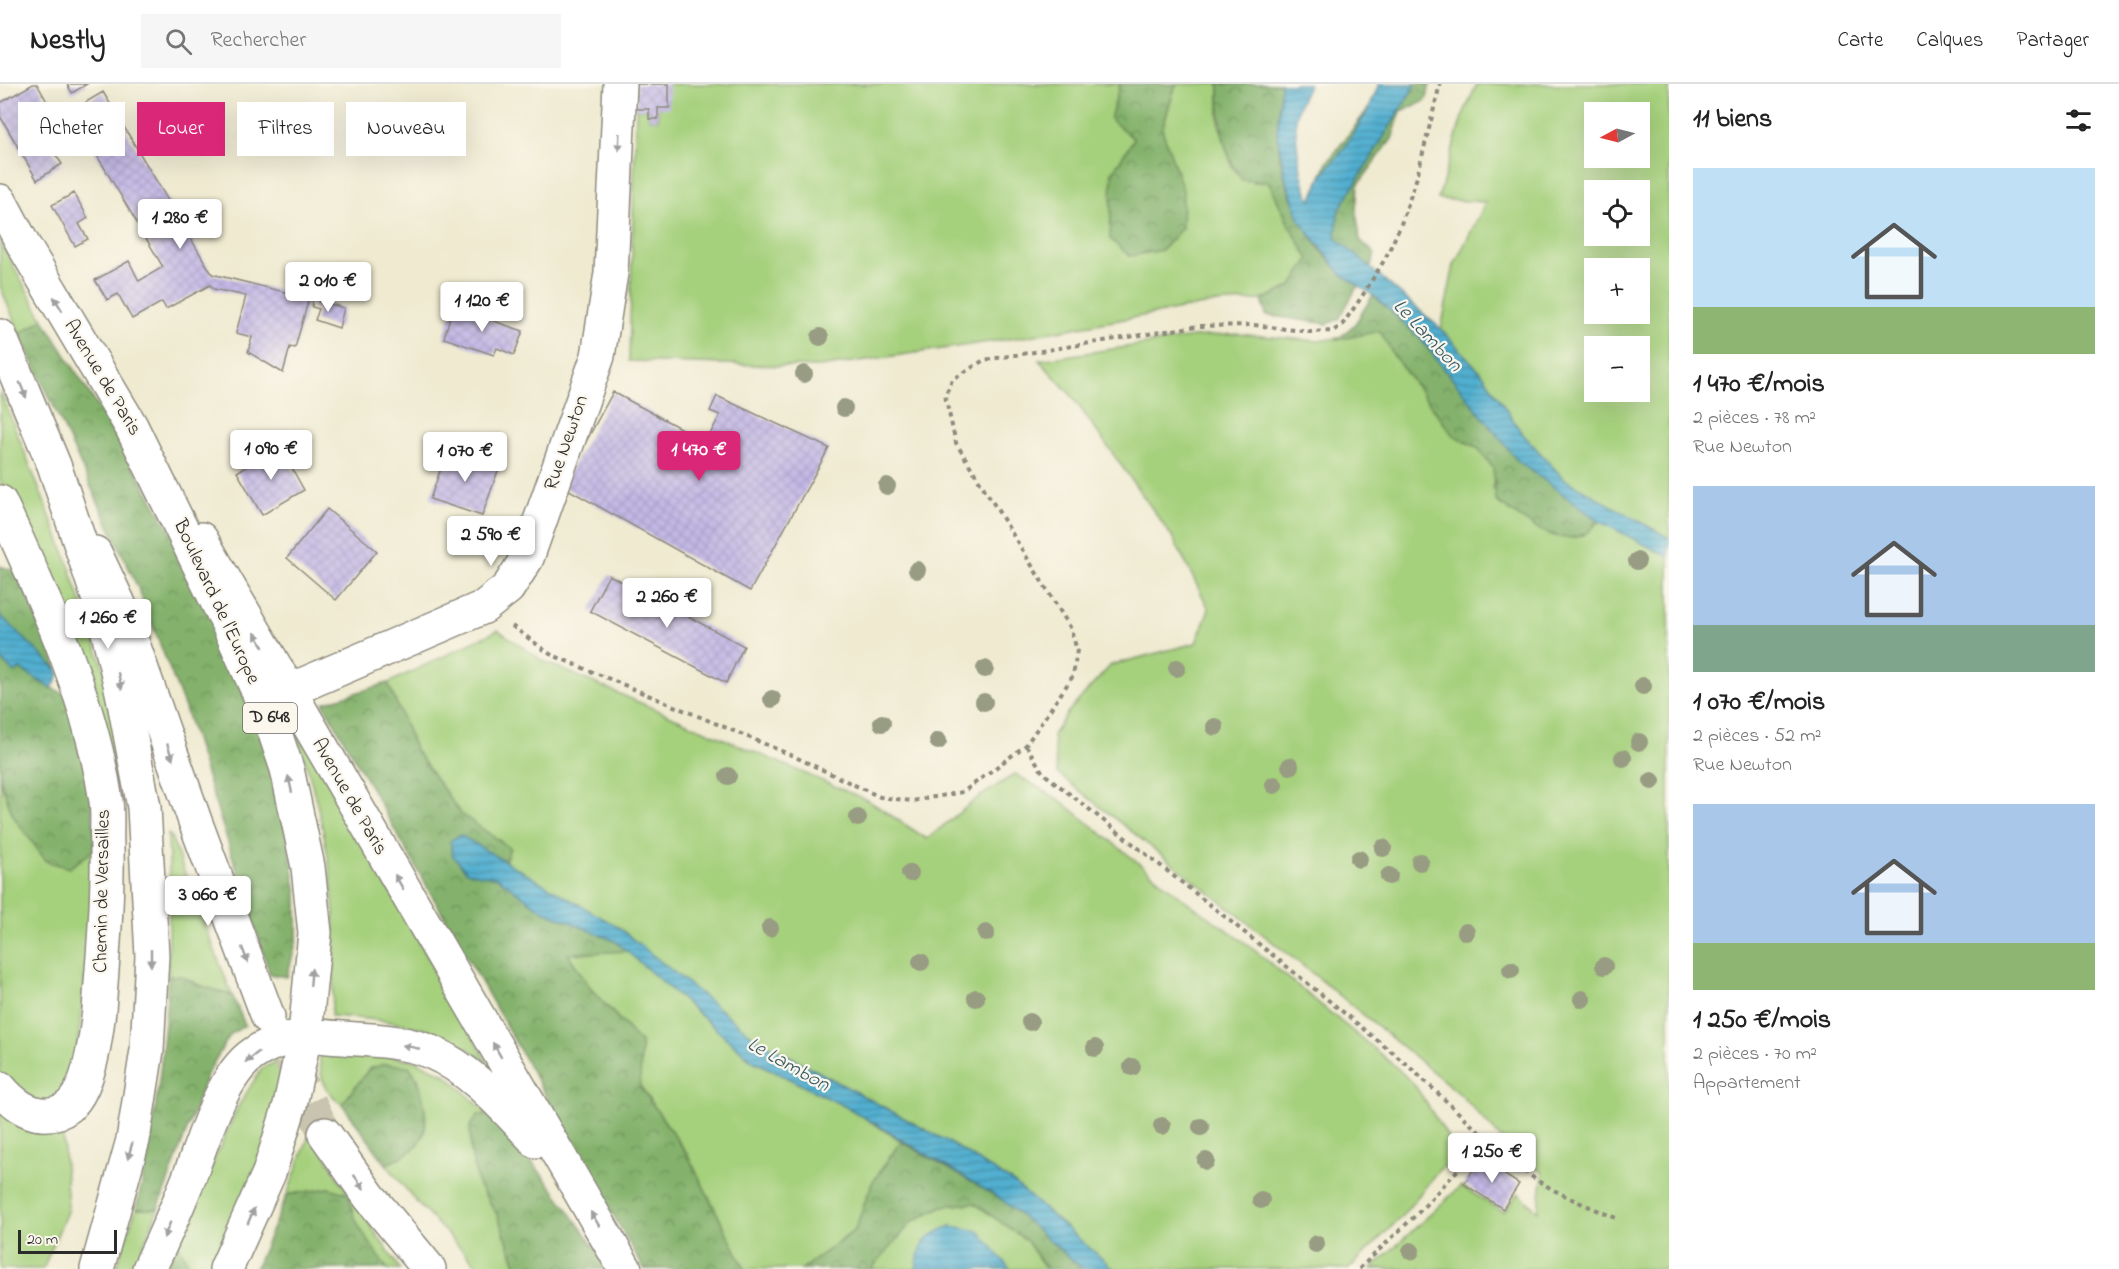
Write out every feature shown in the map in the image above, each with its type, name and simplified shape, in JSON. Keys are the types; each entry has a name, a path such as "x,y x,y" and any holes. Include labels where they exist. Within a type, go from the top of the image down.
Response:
{"main road":[{"name":"Rue Newton","path":"288,691 484,607 508,588 527,558 598,356 611,273 620,84"},
{"name":"Avenue de Paris","path":"0,201 24,246 214,562 625,1269"},
{"path":"0,336 54,465 119,604 195,821 268,1017"},
{"name":"Boulevard de l'Europe","path":"131,426 236,641 270,718 287,769 308,867 315,933 305,1035 290,1105 269,1173 226,1269"},
{"path":"54,465 104,615 122,692 144,807 152,956 147,1050 133,1140 97,1269"},
{"name":"Chemin de Versailles","path":"0,502 45,600 77,682 92,736 106,803 107,873 96,1037 86,1076 76,1099 64,1110 50,1115 42,1114 20,1107 0,1088"},
{"path":"149,1269 215,1112 235,1072 252,1054 277,1041 305,1035 408,1046 450,1062 483,1087 569,1174"},
{"path":"325,1134 369,1196 429,1269"}],"path":[{"path":"484,607 550,654 780,750 880,796 912,801 934,799 963,792 1026,745 1073,676 1077,650 1070,627 956,443 945,396 952,380 984,360 1198,326 1254,325 1310,332 1333,331 1342,325 1361,298 1385,259 1400,227 1417,177 1440,84"},
{"path":"1026,745 1043,773 1392,1052 1456,1108 1477,1132 1528,1174 1560,1193 1616,1218"},
{"path":"1359,1269 1418,1214 1467,1160 1477,1132"}],"green space":[{"path":"669,84 1120,84 1111,119 1134,139 1112,173 1168,151 1162,129 1176,84 1219,84 1219,125 1228,146 1232,167 1252,182 1269,182 1289,225 1310,259 1292,286 1262,300 1215,303 1023,337 819,367 629,361 636,109 649,109 649,119 658,119 658,108"},
{"path":"1120,84 1176,84 1162,129 1183,190 1182,228 1162,250 1130,256 1110,239 1112,173 1134,139 1110,119"},
{"path":"1219,84 1281,84 1278,116 1280,156 1292,199 1312,239 1341,272 1358,285 1339,319 1328,324 1266,315 1262,300 1292,286 1309,259 1289,225 1269,182 1242,180 1235,169 1225,146"},
{"path":"1387,84 1430,84 1426,101 1401,111 1392,139 1358,185 1356,209 1360,240 1375,254 1370,269 1325,229 1311,201 1326,164"},
{"path":"1477,84 1669,84 1669,538 1564,479 1521,432 1484,376 1441,329 1454,265 1486,202 1438,199 1462,117"},
{"path":"0,242 43,319 20,334 0,286"},
{"path":"1373,295 1418,336 1517,460 1599,521 1591,530 1574,538 1550,534 1526,522 1496,501 1493,468 1479,449 1453,435 1394,356 1380,331 1337,340 1355,324"},
{"path":"43,319 116,436 190,566 265,747 287,833 297,894 297,939 287,977 270,974 185,708 138,588 20,334"},
{"path":"1380,330 1394,356 1453,435 1479,449 1494,468 1493,489 1584,534 1599,521 1669,557 1669,1269 1371,1269 1461,1186 1504,1212 1518,1193 1538,1211 1543,1173 1509,1147 1461,1095 1321,980 1057,773 1053,735 1068,712 1111,665 1196,643 1209,609 1173,538 1071,395 1039,360 1193,337 1238,334 1319,341"},
{"path":"0,390 66,557 114,699 129,791 121,791 41,566 0,480"},
{"path":"0,566 17,572 59,672 0,615"},
{"path":"498,630 543,661 869,801 927,839 976,799 1015,774 1060,800 1182,898 1247,944 1396,1067 1416,1087 1460,1156 1439,1170 1402,1216 1349,1269 1114,1269 1014,1183 950,1143 754,1037 618,927 505,862 509,848 461,814 416,751 388,683"},
{"path":"0,658 14,672 20,668 51,688 70,696 87,755 96,849 69,868 46,861 13,816 0,779"},
{"path":"388,683 416,751 461,814 510,848 498,878 542,910 615,941 627,951 568,954 591,989 641,1043 640,1086 687,1154 745,1269 644,1269 323,703"},
{"path":"292,719 488,1063 451,1039 414,1026 331,1016 335,938 329,865 315,794"},
{"path":"0,779 13,816 96,849 88,957 75,1065 60,1094 68,1209 43,1269 0,1269"},
{"path":"168,834 232,995 198,985 182,976 168,976 170,888"},
{"path":"627,951 751,1060 852,1110 901,1141 872,1183 855,1230 802,1269 745,1269 687,1154 640,1086 641,1043 591,989 567,953"},
{"path":"168,976 182,976 198,985 232,995 245,1025 230,1035 208,1072 158,1209 136,1209 158,1093"},
{"path":"320,1043 416,1061 446,1075 489,1115 478,1115 478,1184 497,1214 518,1269 481,1269 418,1204 386,1164 414,1148 425,1130 426,1120 418,1077 356,1088 342,1104 334,1098 322,1077"},
{"path":"276,1062 282,1067 271,1131 216,1269 192,1269 177,1243 239,1105 262,1068"},
{"path":"384,1064 409,1066 417,1078 425,1113 424,1133 415,1148 386,1164 342,1104 369,1069"},
{"path":"478,1115 489,1115 538,1169 609,1269 518,1269 497,1214 478,1184 471,1153 470,1126"},
{"path":"311,1130 337,1176 400,1269 387,1269 359,1229 351,1210 329,1188 287,1195"},
{"path":"901,1141 1001,1199 1083,1269 1046,1269 1027,1241 974,1203 942,1206 913,1221 871,1269 802,1269 855,1230 872,1183"},
{"path":"329,1188 349,1194 354,1216 387,1269 255,1269 287,1195"},
{"path":"974,1203 1027,1241 1046,1269 871,1269 913,1221 942,1206"},
{"path":"136,1209 158,1209 134,1269 116,1269"},
{"path":"177,1243 189,1267 192,1269 165,1269"}],"water":[{"name":"Le Lambon","path":"1281,84 1309,84 1298,110 1296,128 1302,173 1311,201 1322,175 1343,150 1369,109 1379,84 1416,84 1338,212 1336,238 1441,329 1484,376 1521,432 1564,479 1669,538 1669,557 1599,521 1517,460 1418,336 1373,295 1341,274 1300,221 1285,176 1277,135"},
{"path":"0,615 59,672 57,681 51,688 20,669 14,673 0,658"},
{"name":"Le Lambon","path":"460,835 618,927 754,1037 950,1143 1014,1183 1114,1269 1083,1269 1001,1199 852,1110 752,1060 615,941 542,910 498,878 467,872 453,856 450,841"},
{"path":"951,1226 979,1231 1010,1269 916,1269 919,1253 925,1241 935,1233"}],"building":[{"path":"33,84 37,84 47,102 18,102 18,147 0,116 0,103"},
{"path":"67,84 87,84 72,93"},
{"path":"637,84 669,84 669,108 658,108 658,119 649,119 649,109 636,109"},
{"path":"103,92 109,102 86,102"},
{"path":"125,129 137,149 137,156 141,156 212,274 309,298 295,348 290,347 283,373 248,352 252,337 236,333 246,296 214,289 210,285 166,309 162,302 132,319 118,294 107,300 95,280 129,261 139,281 163,267 97,156 125,156"},
{"path":"23,156 56,156 62,164 37,180"},
{"path":"74,193 88,218 79,224 88,239 75,246 52,205"},
{"path":"313,299 344,308 339,328 315,320 319,309 312,307"},
{"path":"453,307 523,331 514,355 497,348 494,355 444,338"},
{"path":"613,392 706,442 720,415 710,411 717,396 829,448 750,591 562,486"},
{"path":"280,447 304,490 262,515 237,472"},
{"path":"448,449 499,468 482,516 430,499"},
{"path":"327,509 377,551 336,600 287,558"},
{"path":"609,575 744,646 726,683 590,611"},
{"path":"1480,1159 1519,1184 1503,1209 1464,1184"}],"tunnel":[{"path":"289,1058 325,1134"}]}
